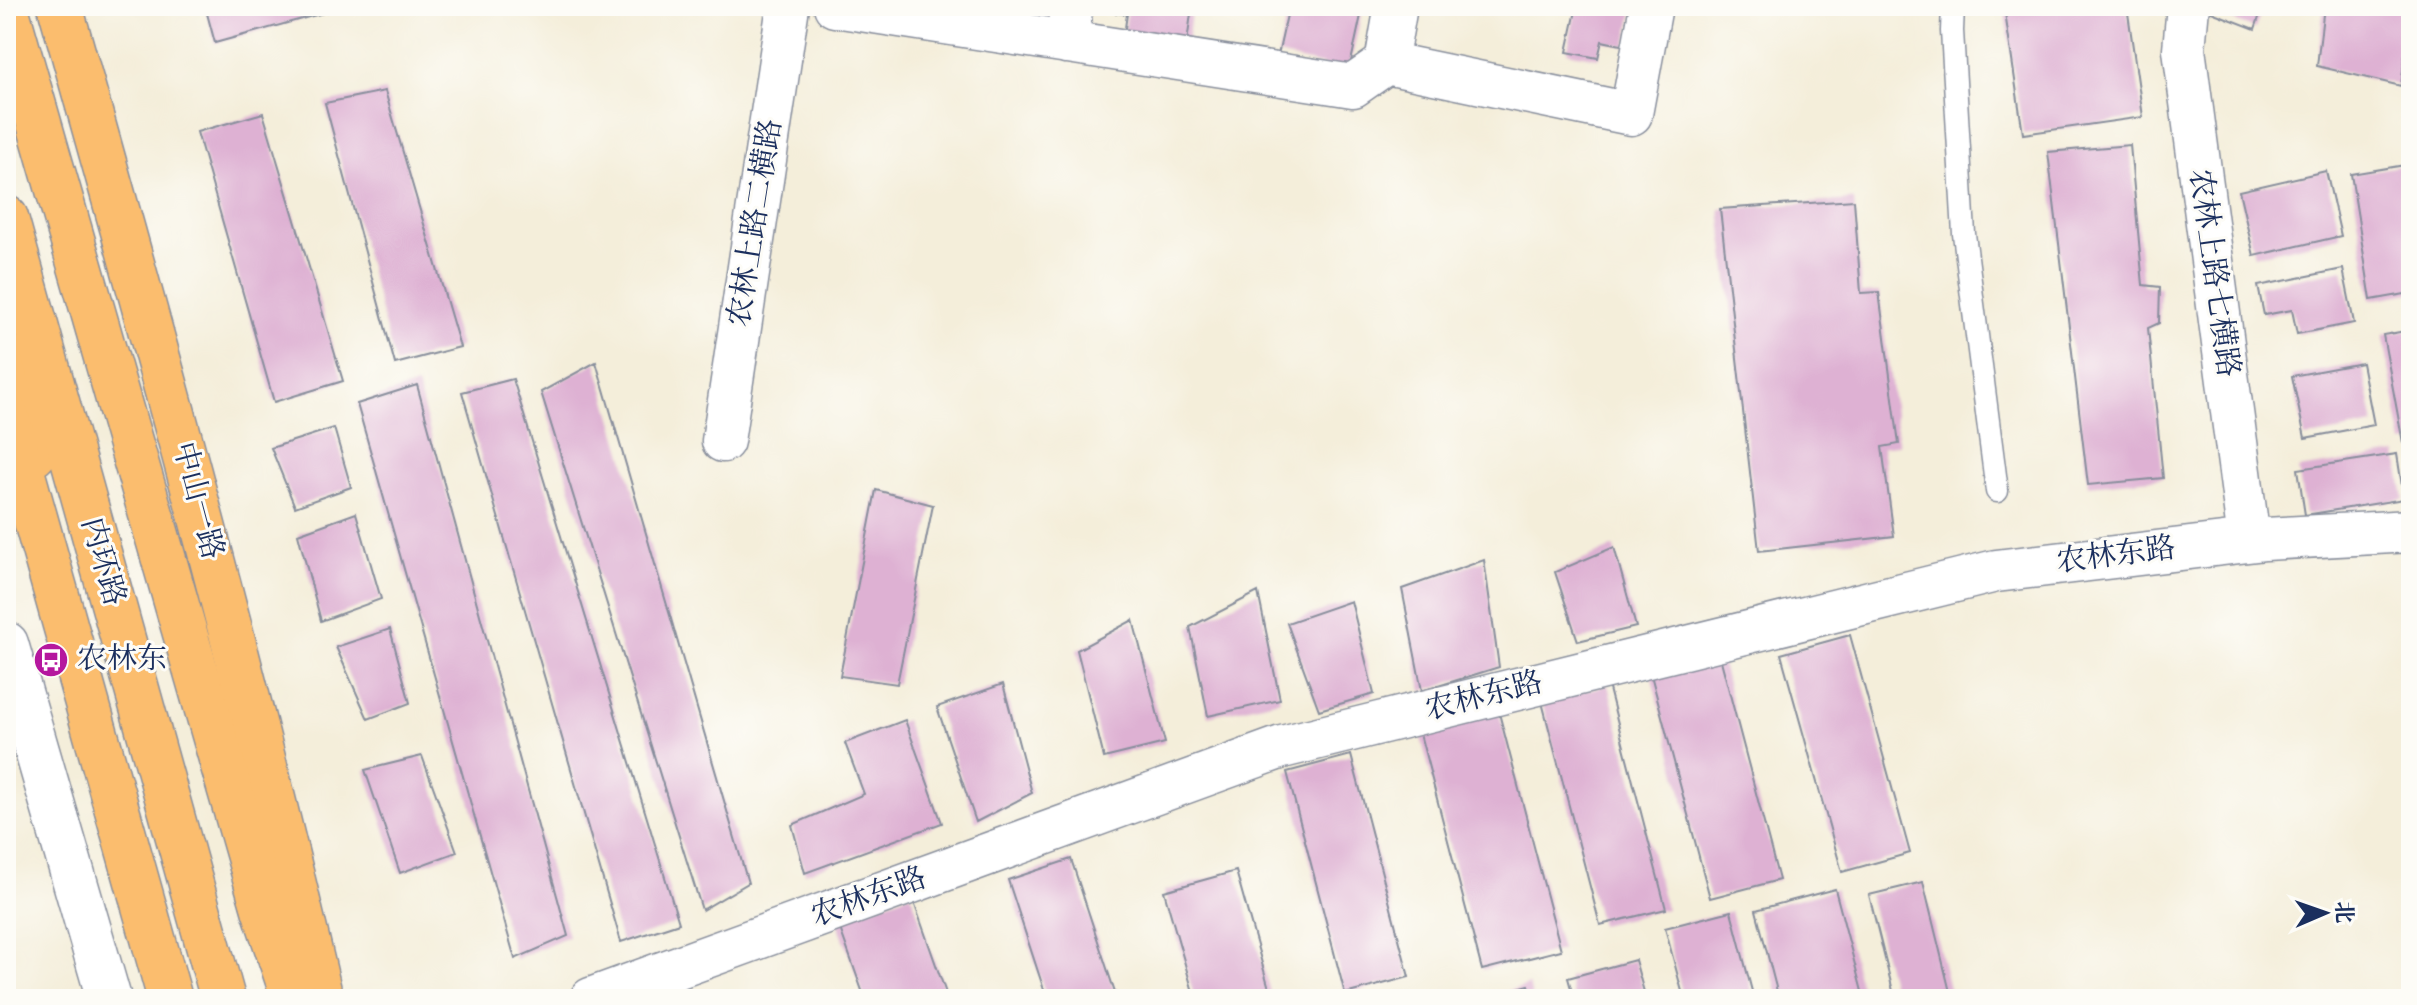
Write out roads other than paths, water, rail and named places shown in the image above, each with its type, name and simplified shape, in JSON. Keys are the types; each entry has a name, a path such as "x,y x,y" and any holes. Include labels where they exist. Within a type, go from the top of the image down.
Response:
{"main road":[{"name":"中山一路","path":"60,6 224,602 321,999"},
{"path":"6,8 264,909 294,999"},
{"name":"内环路","path":"6,218 223,999"},
{"path":"6,357 189,999"},
{"name":"内环路","path":"6,414 170,999"}],"street":[{"name":"农林上路二横路","path":"723,441 788,6"},
{"path":"835,6 1069,24 1353,86 1386,63 1396,6"},
{"path":"1386,63 1631,114 1651,6"},
{"name":"农林上路七横路","path":"2188,6 2184,49 2249,540"},
{"name":"农林东路","path":"591,999 1282,747 1996,571 2249,540 2411,531"},
{"path":"6,644 109,999"}],"lane":[{"path":"1953,6 1964,234 1997,491"}],"place":[{"name":"农林东","path":"51,660"}]}
